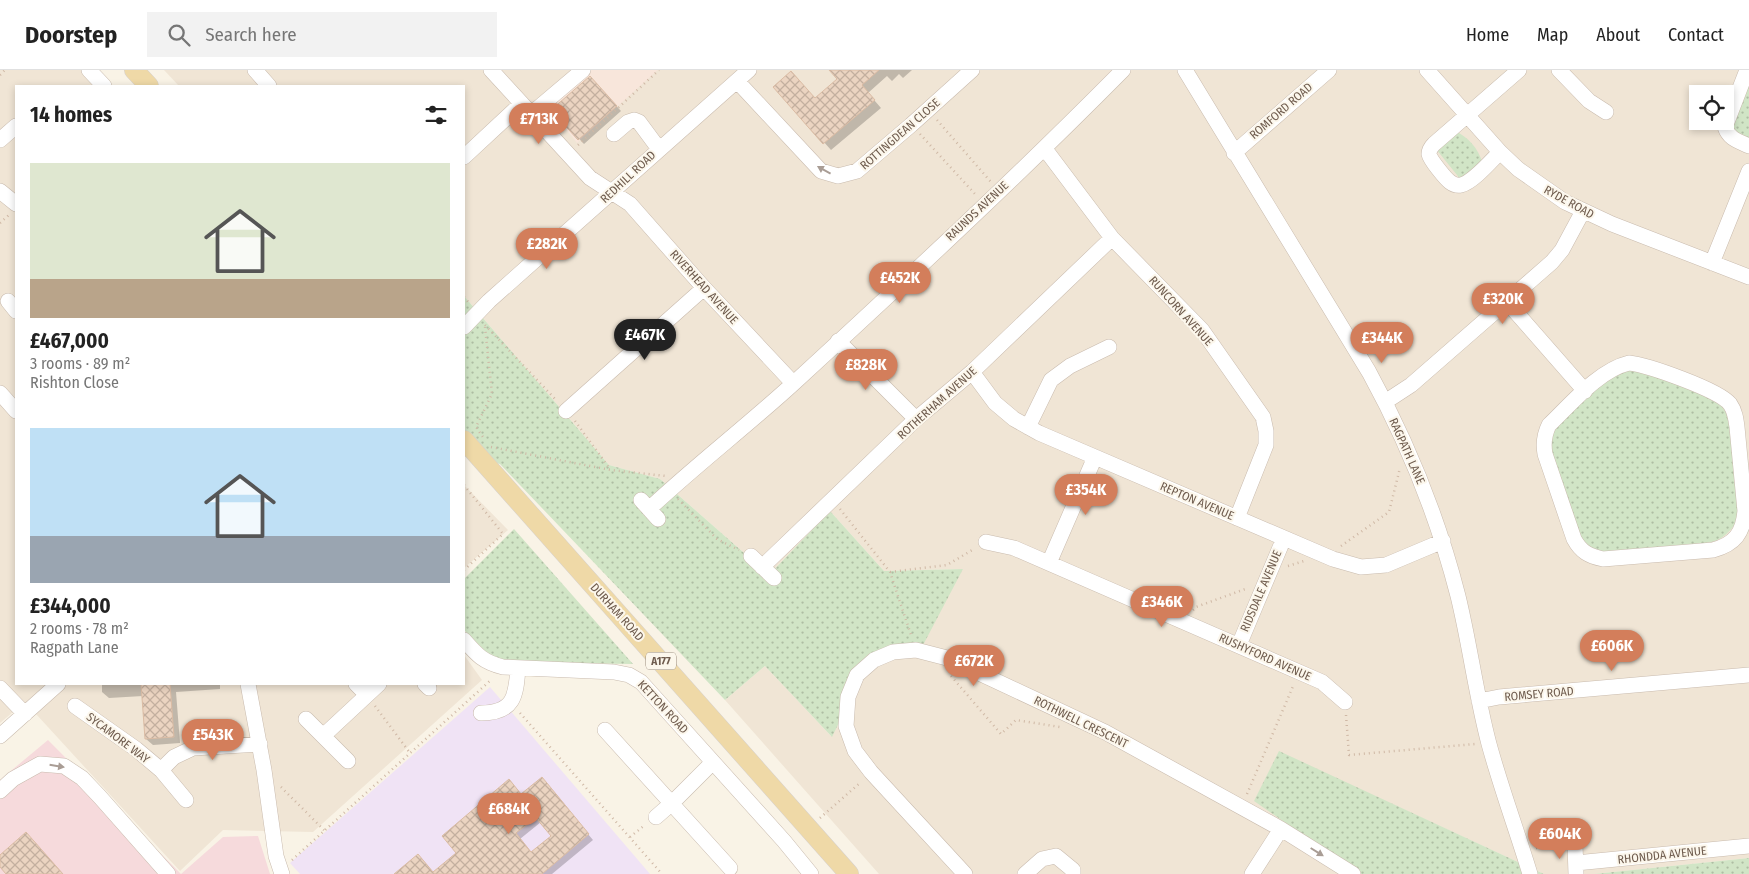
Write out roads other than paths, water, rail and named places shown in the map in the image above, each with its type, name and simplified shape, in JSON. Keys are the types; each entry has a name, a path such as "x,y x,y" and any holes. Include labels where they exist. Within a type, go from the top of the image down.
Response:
{"main road":[{"path":"134,70 147,85"},
{"name":"DURHAM ROAD","path":"467,446 849,874"}],"street":[{"path":"90,70 103,85"},
{"path":"255,70 268,85"},
{"name":"RIVERHEAD AVENUE","path":"492,70 520,104 532,114 590,178 630,204 704,288 794,384"},
{"path":"532,114 583,70"},
{"name":"REDHILL ROAD","path":"465,327 481,319 659,149 750,70"},
{"name":"ROTTINGDEAN CLOSE","path":"738,81 821,171 838,176 858,171 972,70"},
{"name":"RAUNDS AVENUE","path":"650,509 682,478 794,384 1045,148 1123,70"},
{"name":"RAGPATH LANE","path":"1185,70 1364,364 1385,402 1426,495 1443,541 1458,598 1489,743 1530,874"},
{"name":"ROMFORD ROAD","path":"1234,153 1329,70"},
{"name":"RYDE ROAD","path":"1426,70 1500,152 1540,185 1582,211 1749,277"},
{"path":"1500,152 1470,181 1456,185 1450,182 1429,154 1430,148 1519,70"},
{"path":"1559,70 1589,101 1606,112"},
{"path":"1747,70 1725,127 1731,138 1749,146"},
{"path":"465,155 520,104"},
{"path":"614,134 628,122 634,120 639,122 659,149"},
{"path":"0,140 15,127"},
{"name":"RUNCORN AVENUE","path":"1045,148 1112,238 1202,330 1263,417 1266,445 1237,518"},
{"path":"1712,263 1749,171"},
{"path":"0,191 15,203"},
{"path":"1385,402 1411,386 1552,262 1562,250 1582,211"},
{"name":"ROTHERHAM AVENUE","path":"762,567 916,419 972,372 1112,238"},
{"path":"566,411 704,288"},
{"path":"1507,302 1585,391"},
{"path":"838,341 916,419"},
{"path":"1028,427 1050,380 1070,366 1109,347"},
{"path":"1629,363 1648,367 1712,392 1730,404 1735,414 1745,466 1744,524 1739,534 1728,544 1713,550 1603,559 1587,554 1578,546 1571,532 1543,445 1544,434 1549,425 1585,391 1613,368 1629,363"},
{"name":"REPTON AVENUE","path":"972,372 995,403 1014,419 1028,427 1333,559 1361,567 1386,565 1443,541"},
{"path":"0,393 15,410"},
{"path":"1049,563 1095,457"},
{"name":"RIDSDALE AVENUE","path":"1239,645 1284,538"},
{"name":"RUSHYFORD AVENUE","path":"986,542 1014,548 1239,645 1322,682 1345,702"},
{"path":"751,556 774,578"},
{"name":"KETTON ROAD","path":"465,641 480,658 490,664 518,668 614,672 629,675 641,682 784,841 811,874"},
{"name":"ROTHWELL CRESCENT","path":"965,874 871,772 855,751 846,726 848,698 858,675 874,660 894,652 916,650 947,658 1105,732 1281,829 1353,874"},
{"path":"481,713 495,713 508,708 517,692 518,668"},
{"name":"ROMSEY ROAD","path":"1479,701 1499,697 1749,675"},
{"path":"0,736 57,685"},
{"path":"248,685 260,744 276,856 281,873"},
{"path":"323,736 361,689 375,685"},
{"path":"0,688 24,714"},
{"name":"SYCAMORE WAY","path":"75,706 136,749 161,770 186,800"},
{"path":"306,719 348,761"},
{"path":"606,730 730,868"},
{"name":"SYCAMORE WAY","path":"161,770 174,757 193,748 260,744"},
{"path":"656,816 672,803 712,762"},
{"path":"0,791 13,779 40,764 64,766 82,778 168,874"},
{"path":"1252,874 1281,829"},
{"name":"RHONDDA AVENUE","path":"1575,845 1576,868 1749,846"},
{"path":"1025,874 1042,858 1056,856 1073,870 1073,874"}]}
